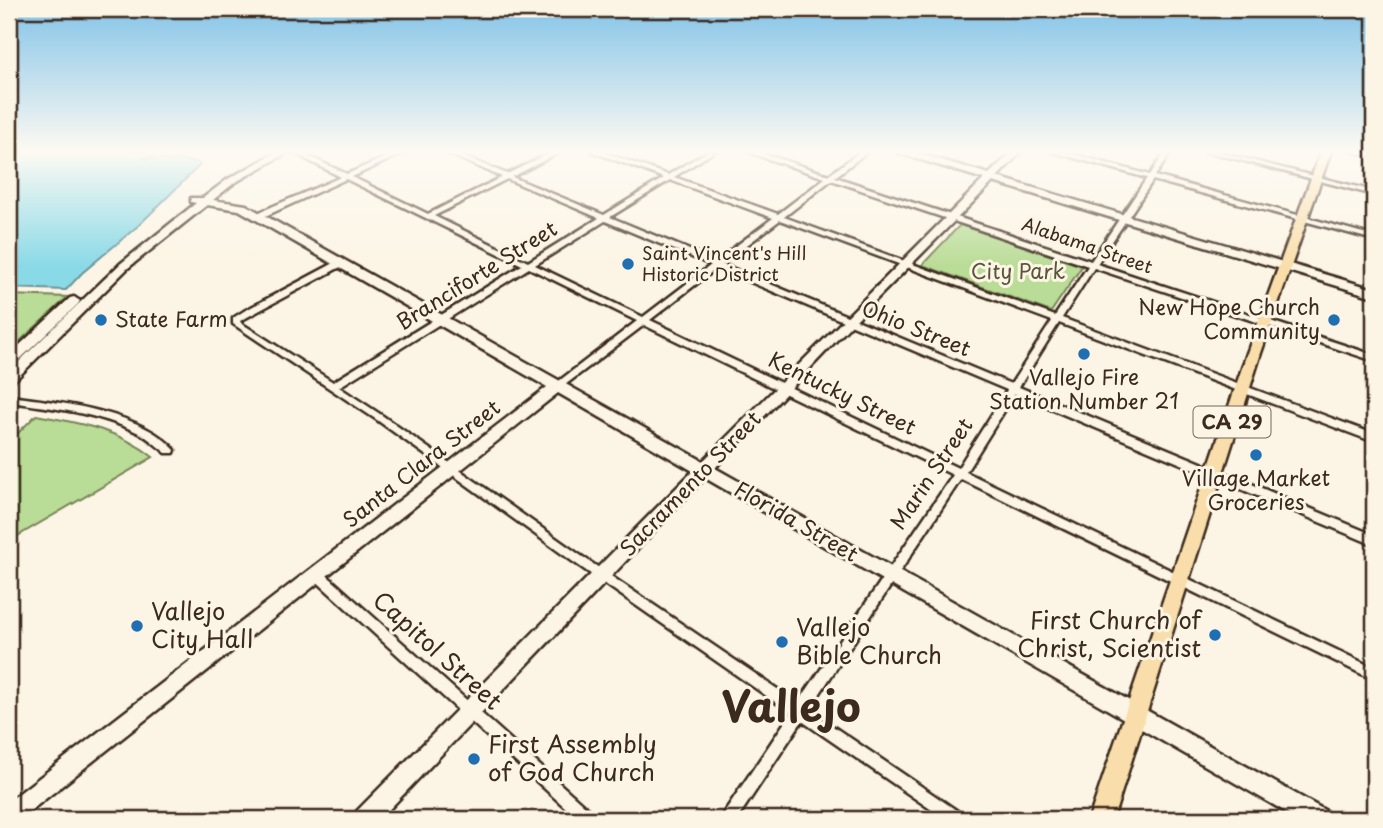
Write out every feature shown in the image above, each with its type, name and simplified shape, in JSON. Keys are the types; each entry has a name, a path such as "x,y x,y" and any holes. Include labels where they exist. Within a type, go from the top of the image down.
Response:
{"main road":[{"path":"9,378 124,266 214,190"},
{"path":"9,362 112,265 217,190"},
{"name":"Sacramento Street","path":"365,819 469,709 978,190"},
{"path":"1033,190 1374,293"},
{"name":"CA 29","path":"1101,819 1242,389 1313,190"},
{"name":"Florida Street","path":"201,200 242,207 1318,819"},
{"name":"Santa Clara Street","path":"9,814 558,386"}],"street":[{"path":"258,216 317,190"},
{"name":"Kentucky Street","path":"376,190 1374,674"},
{"path":"429,216 483,190"},
{"name":"Ohio Street","path":"540,190 1374,540"},
{"name":"Branciforte Street","path":"332,387 648,190"},
{"path":"703,190 1374,439"},
{"name":"Santa Clara Street","path":"558,386 814,190"},
{"name":"Alabama Street","path":"868,190 1374,358"},
{"name":"Marin Street","path":"728,819 889,575 960,473 1143,190"},
{"path":"1197,190 1374,239"},
{"path":"341,263 236,320 248,331 957,819"},
{"path":"9,398 72,407 119,421 146,432 170,450"},
{"name":"Capitol Street","path":"317,574 589,819"}],"green space":[{"name":"City Park","path":"960,225 1082,266 1051,312 922,265"},
{"path":"9,295 68,297 9,351"},
{"path":"36,415 83,424 112,434 140,447 153,457 9,541 9,442"}],"water":[{"path":"9,190 175,190 66,290 9,288"}],"place":[{"name":"Saint Vincent's Hill Historic District","path":"628,264"},
{"name":"State Farm","path":"101,320"},
{"name":"New Hope Church Community","path":"1334,320"},
{"name":"Vallejo Fire Station Number 21","path":"1084,354"},
{"name":"Village Market Groceries","path":"1256,455"},
{"name":"Vallejo City Hall","path":"137,626"},
{"name":"First Church of Christ, Scientist","path":"1215,635"},
{"name":"Vallejo Bible Church","path":"782,642"},
{"name":"First Assembly of God Church","path":"474,759"}],"district":[{"name":"Vallejo","path":"791,707"}]}
